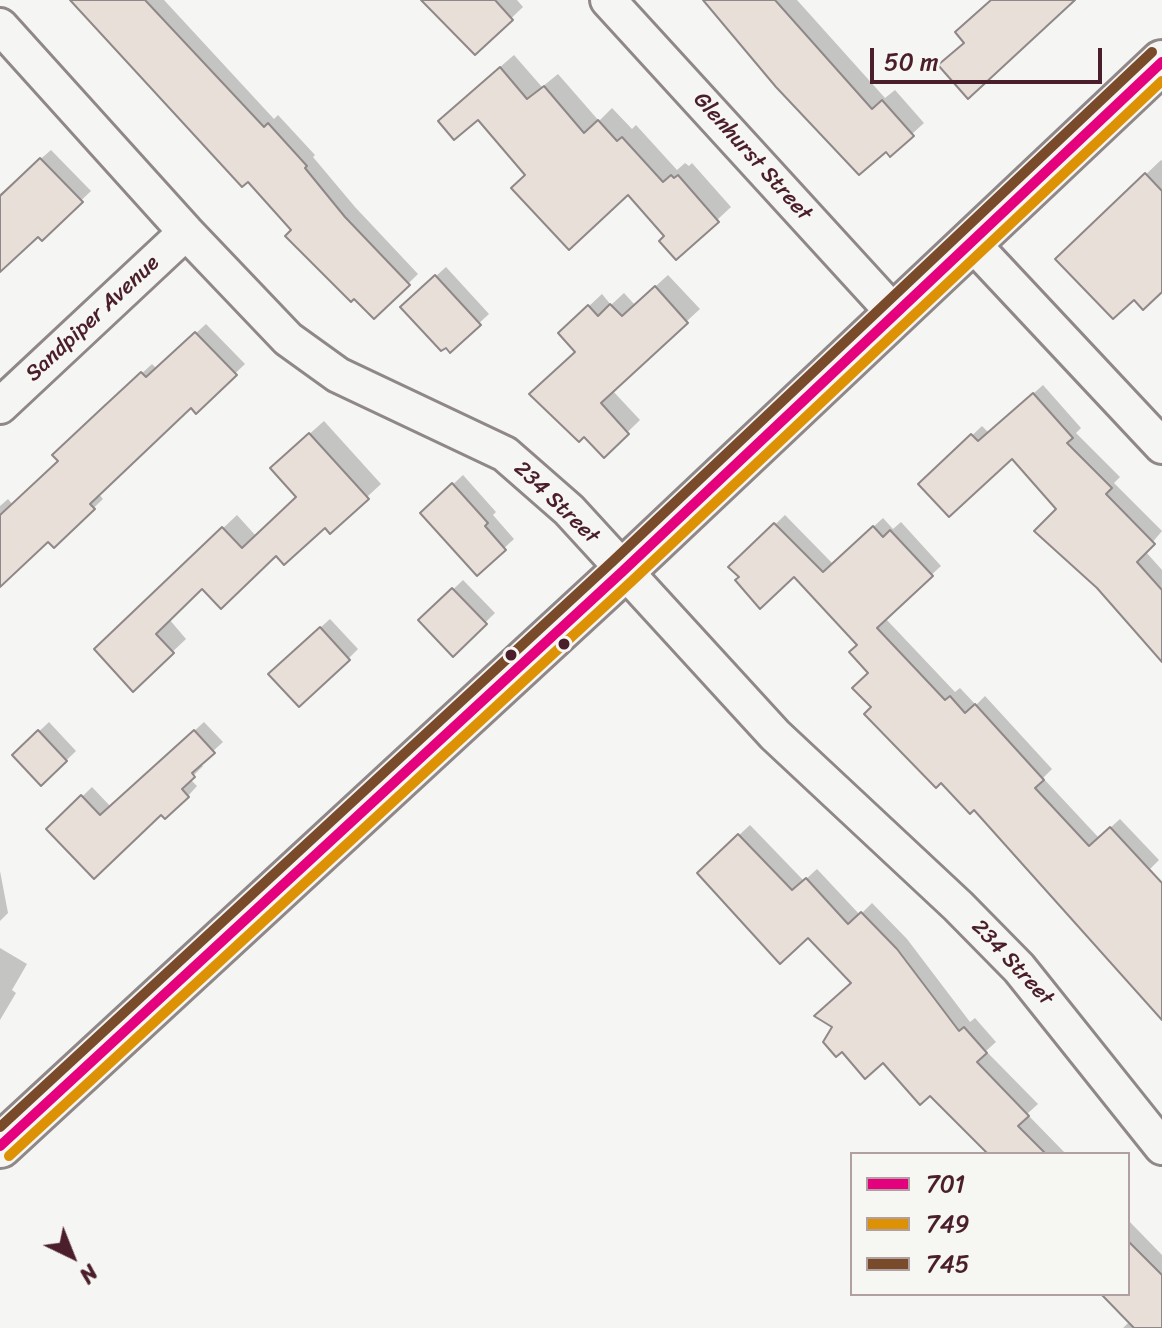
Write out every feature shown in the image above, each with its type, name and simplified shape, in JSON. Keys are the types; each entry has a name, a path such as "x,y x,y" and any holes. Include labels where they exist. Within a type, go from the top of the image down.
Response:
{"main road":[{"path":"0,1146 623,571 1162,62"}],"street":[{"name":"Glenhurst Street","path":"608,0 895,314"},
{"name":"234 Street","path":"0,26 186,232 288,339 349,380 505,454 569,510 803,764 927,877 1019,968 1162,1147"},
{"name":"Sandpiper Avenue","path":"0,406 186,232"},
{"path":"970,241 1162,446"}],"building":[{"path":"70,0 145,0 264,127 268,123 307,166 305,168 345,217 410,285 374,319 354,299 351,302 285,236 291,230 248,182 242,187"},
{"path":"421,0 495,0 513,20 475,55"},
{"path":"703,0 775,0 872,109 882,100 914,136 890,157 886,152 859,175 776,87"},
{"path":"991,0 1075,0 968,99 938,65 964,43 955,32"},
{"path":"500,67 527,99 544,86 584,133 598,120 617,141 622,137 663,182 671,175 674,178 678,175 719,222 676,260 659,241 664,236 628,195 569,250 511,188 525,175 478,120 454,140 438,121"},
{"path":"40,158 83,202 42,241 38,237 0,272 0,196"},
{"path":"1145,173 1162,191 1162,292 1143,310 1134,300 1113,319 1055,259"},
{"path":"435,275 481,325 450,353 446,348 441,351 400,307"},
{"path":"655,286 688,323 601,403 629,434 604,458 584,437 579,442 529,394 575,352 558,333 588,305 598,316 610,304 622,316"},
{"path":"195,332 237,375 196,414 191,408 90,504 95,509 54,548 48,542 0,587 0,515 58,461 52,455 141,372 146,377"},
{"path":"1033,393 1073,438 1067,443 1112,488 1106,494 1155,544 1137,562 1162,590 1162,662 1097,588 1034,531 1056,509 1012,459 949,517 918,484 971,434 978,441"},
{"path":"309,433 369,499 330,534 325,528 284,565 276,556 221,609 202,589 156,634 174,653 133,692 94,649 222,527 242,548 296,497 270,468"},
{"path":"452,483 488,523 485,526 506,550 477,576 420,513"},
{"path":"774,523 823,572 873,526 883,537 890,530 933,576 877,628 945,700 950,696 965,713 975,704 1044,780 1035,788 1089,846 1110,827 1162,883 1162,1020 974,810 970,814 941,783 936,788 864,714 871,707 852,688 868,673 849,652 857,645 794,577 760,609 735,580 739,577 728,567"},
{"path":"452,588 487,624 453,657 418,620"},
{"path":"320,627 350,660 299,707 268,674"},
{"path":"38,730 67,761 41,786 12,755"},
{"path":"194,730 215,753 192,773 195,777 182,789 189,797 165,819 161,815 94,879 46,829 81,795 100,815"},
{"path":"738,834 792,890 806,878 848,924 861,912 897,949 959,1031 964,1027 987,1053 977,1062 1029,1116 1018,1126 1044,1152 986,1152 930,1096 920,1105 883,1063 865,1079 842,1052 836,1057 823,1042 832,1027 814,1016 851,983 808,938 780,964 697,873"},
{"path":"1130,1243 1162,1275 1162,1328 1134,1328 1103,1296 1130,1296"}],"transit line":[{"name":"745","path":"0,1127 613,561 1152,52"},
{"name":"701","path":"0,1146 623,571 1162,62"},
{"name":"749","path":"9,1156 632,581 1162,81"}]}
